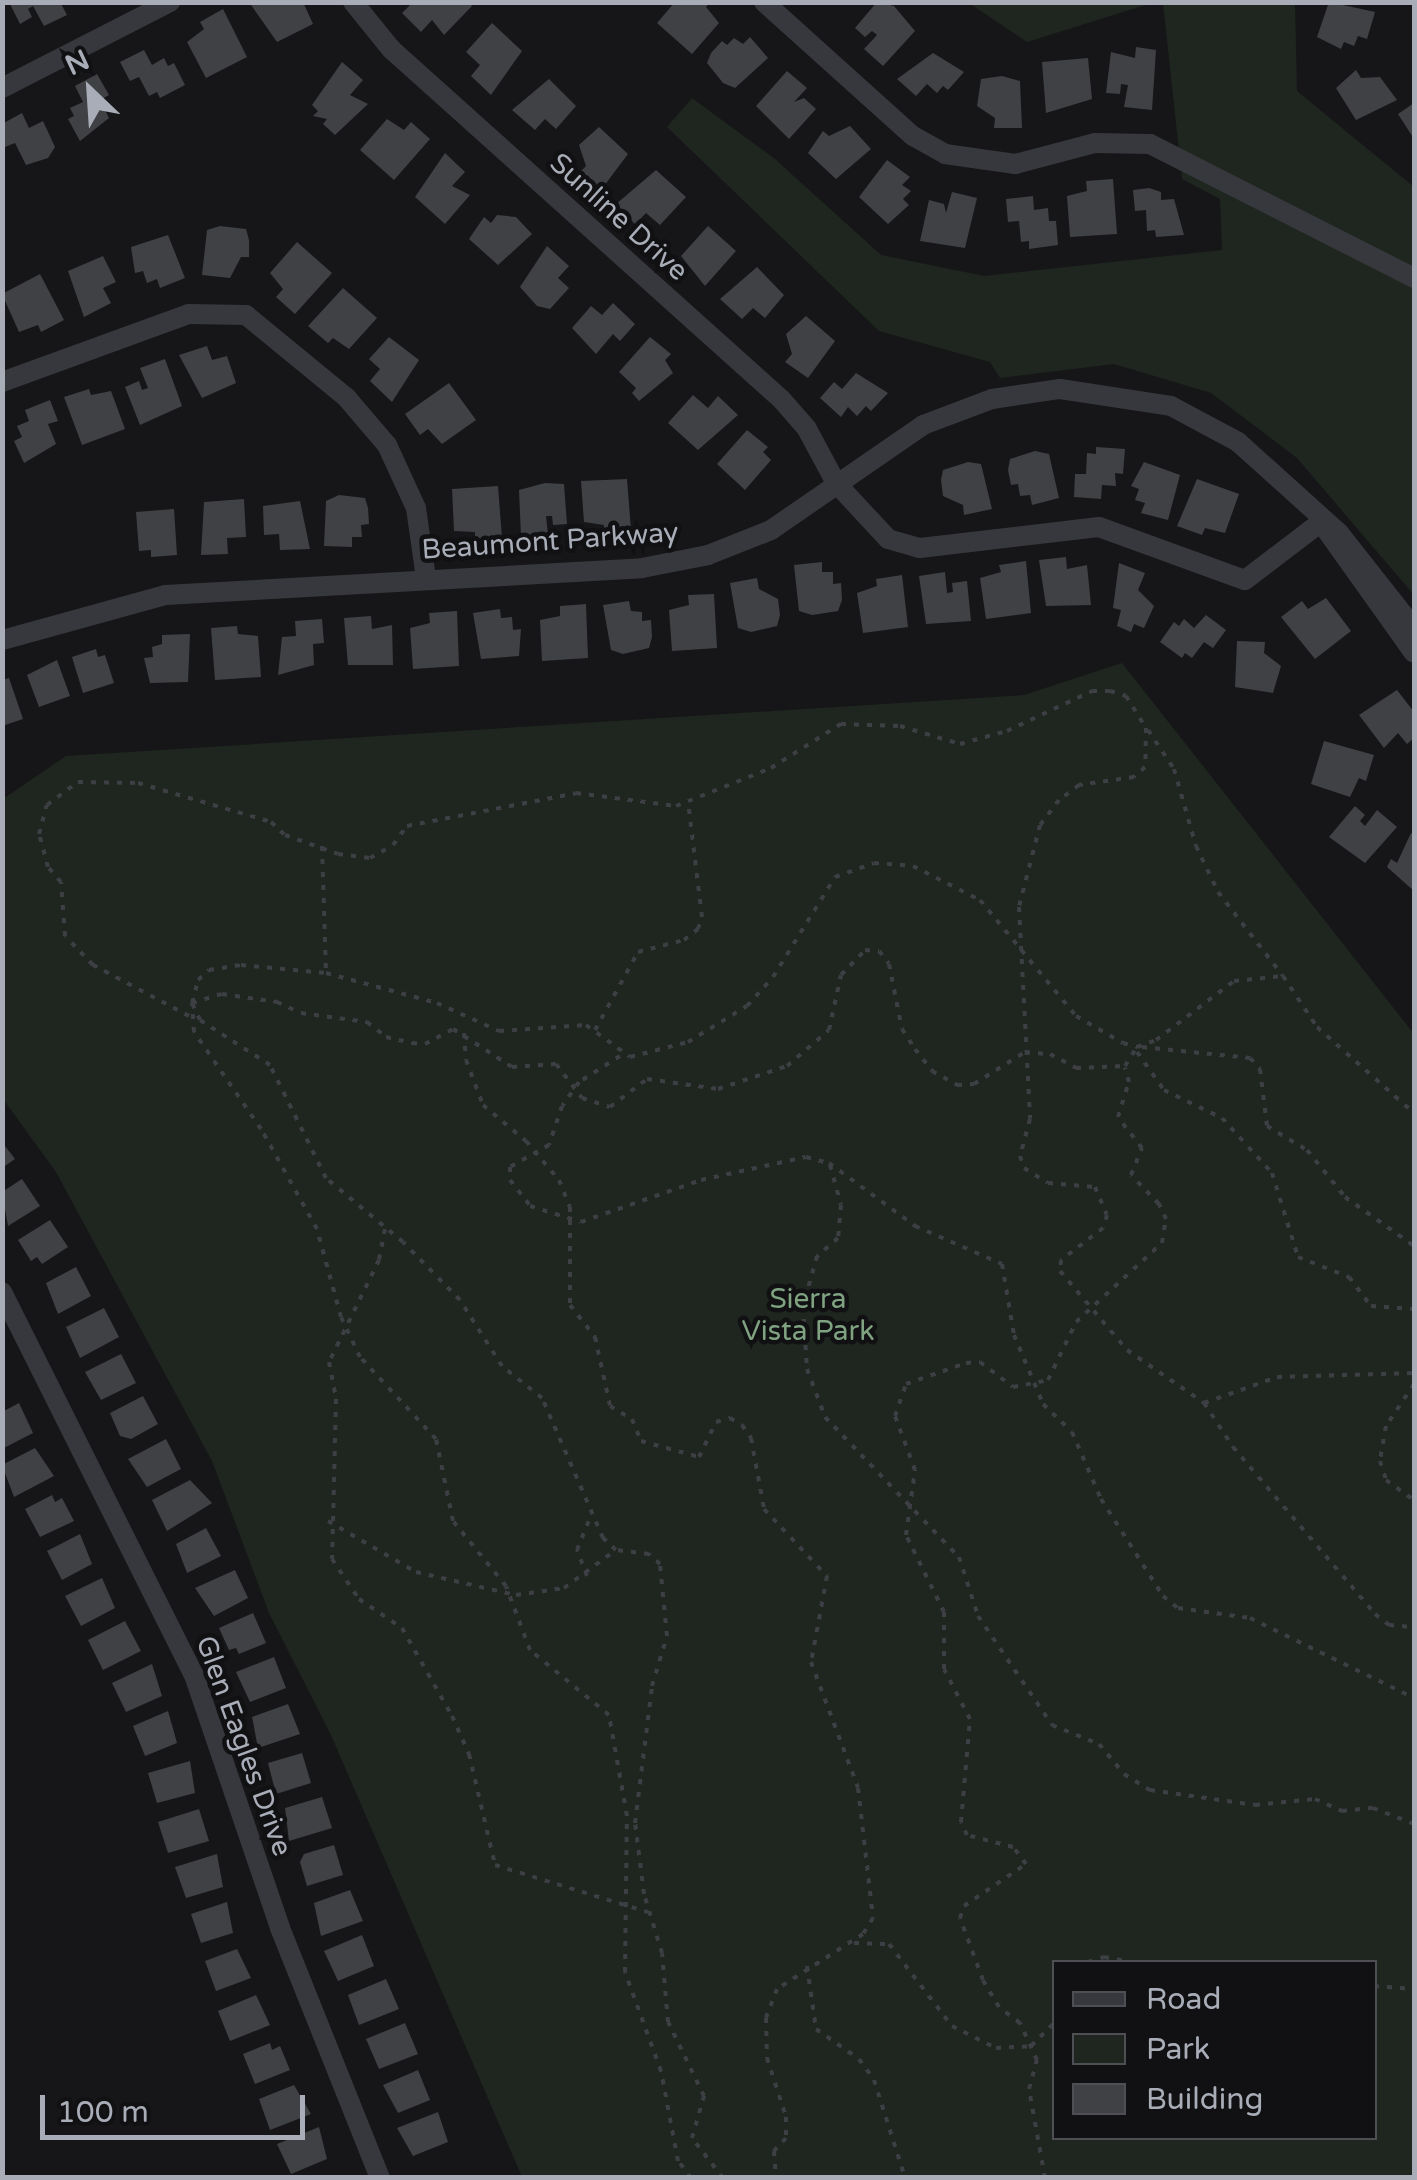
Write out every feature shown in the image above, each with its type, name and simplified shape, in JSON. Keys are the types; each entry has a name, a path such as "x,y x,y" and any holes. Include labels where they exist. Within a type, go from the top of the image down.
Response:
{"street":[{"path":"2,88 170,2"},
{"name":"Sunline Drive","path":"354,2 391,49 782,400 807,429 836,483 874,528 904,546 1099,527 1245,580 1322,522"},
{"path":"764,2 914,136 945,154 1014,164 1095,143 1150,144 1414,278"},
{"path":"2,382 189,314 246,315 346,397 387,446 416,508 426,578"},
{"name":"Beaumont Parkway","path":"2,640 98,608 165,595 642,568 708,555 771,530 836,483 962,408 1029,392 1098,390 1172,406 1208,424 1264,461 1322,522 1349,544 1414,628"},
{"name":"Beaumont Parkway","path":"1322,522 1336,552 1414,653"},
{"name":"Glen Eagles Drive","path":"2,1292 194,1675 280,1928 380,2178"}],"path":[{"path":"691,2178 678,2162 661,2071 626,1972 626,1816 609,1715 530,1650 509,1594 453,1520 436,1439 360,1356 344,1323 317,1230 189,1016 76,953 59,908 60,882 48,867 39,834 48,805 68,787 101,778 250,815 322,846 370,858 394,845 406,826 576,793 656,806 688,802 771,768 841,724 900,726 960,744 1007,731 1092,691 1110,691 1126,696 1174,769 1196,846 1218,892 1317,1027 1414,1113"},
{"path":"1146,728 1150,750 1144,768 1134,777 1079,785 1040,825 1019,906 1026,963 1025,1052 1030,1119 1020,1156 1024,1168 1048,1183 1095,1187 1105,1199 1103,1228 1073,1248 1060,1271 1092,1313 1127,1350 1204,1403 1232,1447 1374,1614 1389,1625 1414,1627"},
{"path":"595,1030 638,952 684,940 698,928 702,917 688,802"},
{"path":"322,846 326,973"},
{"path":"1414,1246 1345,1197 1306,1150 1267,1126 1260,1069 1250,1058 1137,1047 1076,1016 1026,963 966,889 932,871 874,863 836,877 773,977 747,1006 688,1042 620,1056 573,1090 549,1144 510,1168 510,1180 530,1206 581,1222 682,1186 806,1157 830,1163 915,1226 1002,1264 1014,1335 1043,1404 1072,1432 1101,1499 1162,1596 1178,1608 1250,1618 1414,1698"},
{"path":"192,1002 222,994 276,1002 301,1014 367,1022 412,1043 426,1044 454,1029 512,1066 556,1064 573,1090 610,1107 646,1079 718,1088 787,1066 829,1030 841,976 865,950 880,951 889,964 902,1028 944,1079 974,1084 1025,1052 1050,1054 1076,1068 1125,1066"},
{"path":"189,1016 198,980 224,966 326,973 438,1003 499,1031 567,1022 595,1030 620,1056"},
{"path":"1045,2178 1033,2133 1031,2046 1020,2023 999,2008 962,1934 964,1906 1022,1873 1026,1864 1013,1847 967,1836 961,1822 970,1719 944,1669 944,1612 906,1535 913,1453 896,1432 895,1416 906,1384 980,1362 1013,1386 1034,1385 1059,1368 1076,1322 1092,1313 1166,1232 1160,1204 1131,1176 1142,1148 1118,1117 1129,1082 1125,1066 1137,1047 1225,986 1252,975 1283,976"},
{"path":"192,1002 200,1020 270,1065 326,1178 460,1300 502,1366 542,1398 590,1519 616,1550 649,1554 660,1564 666,1611 636,1800 648,1912 662,1953 668,2022 704,2096 692,2138 723,2178"},
{"path":"464,1033 466,1060 483,1104 559,1180 570,1218 570,1306 595,1338 610,1406 632,1420 641,1441 700,1457 716,1422 730,1418 742,1424 751,1438 764,1510 826,1576 811,1662 858,1788 874,1918 850,1944 807,1966 778,1989 766,2018 768,2058 786,2116 786,2138 774,2150 776,2178"},
{"path":"1137,1047 1138,1060 1164,1090 1222,1118 1272,1173 1298,1257 1350,1278 1371,1306 1414,1310"},
{"path":"830,1163 841,1223 838,1238 808,1276 807,1369 826,1416 959,1557 978,1616 1052,1725 1099,1744 1136,1785 1255,1805 1315,1799 1342,1811 1373,1808 1414,1824"},
{"path":"385,1230 379,1260 344,1323 329,1362 336,1399 328,1521 332,1559 342,1581 402,1628 452,1716 469,1754 494,1865 623,1900 648,1912"},
{"path":"1204,1403 1277,1377 1414,1373"},
{"path":"1414,1384 1386,1426 1380,1461 1386,1480 1414,1500"},
{"path":"586,1576 577,1550 590,1519"},
{"path":"328,1521 416,1572 509,1594 535,1595 586,1576 616,1550"},
{"path":"850,1944 889,1944 952,2026 996,2048 1031,2046 1052,2026"},
{"path":"1094,1960 1121,1960"},
{"path":"807,1966 816,2029 859,2059 874,2080 905,2178"},
{"path":"1377,1986 1414,1989"}],"green space":[{"path":"969,3 1152,3 1027,42"},
{"path":"1163,3 1295,3 1297,91 1414,187 1414,595 1297,458 1211,393 1114,364 1000,378 990,362 879,331 667,127 692,98 775,159 881,255 984,276 1222,250 1220,199 1182,179"},
{"name":"Sierra Vista Park","path":"1122,663 1414,1034 1414,2177 522,2177 331,1735 269,1613 212,1461 56,1172 3,1099 3,799 66,756 1024,695"}],"building":[{"path":"9,2 60,2 67,15 44,26 33,6 28,9 32,17 20,24"},
{"path":"249,2 303,2 313,24 277,42"},
{"path":"413,2 469,2 472,6 444,35 432,20 421,32 402,13"},
{"path":"675,2 710,2 706,7 719,23 692,54 657,23"},
{"path":"877,2 894,6 915,31 883,66 864,49 877,35 872,31 865,37 855,28"},
{"path":"1329,2 1375,12 1367,39 1358,36 1354,46 1344,42 1341,49 1317,37"},
{"path":"223,9 247,57 206,78 187,42 204,29 200,22"},
{"path":"492,23 522,51 491,95 471,76 480,65 466,52"},
{"path":"750,37 768,58 735,88 723,83 707,63 711,53 722,41 727,45 734,38 743,44"},
{"path":"1136,47 1156,50 1152,110 1124,107 1128,85 1121,84 1120,94 1106,93 1111,52 1135,58"},
{"path":"144,50 152,65 164,58 168,66 174,63 185,85 160,98 157,92 149,96 139,77 130,81 120,62"},
{"path":"933,53 964,72 948,90 943,86 937,93 927,84 916,96 897,79"},
{"path":"1088,58 1092,99 1046,113 1042,62"},
{"path":"342,62 363,80 350,95 368,104 335,135 323,124 327,119 313,116 318,111 312,105"},
{"path":"1356,70 1361,78 1380,77 1397,100 1356,120 1336,88"},
{"path":"787,71 807,88 794,102 804,98 816,109 789,139 756,106"},
{"path":"97,74 109,95 100,100 109,118 80,141 68,119 74,116 70,108 83,102 75,86"},
{"path":"1002,76 1020,81 1022,128 994,128 995,118 977,106 981,79"},
{"path":"549,79 576,106 556,129 545,119 535,130 512,110"},
{"path":"1414,103 1414,139 1398,114"},
{"path":"22,113 29,128 43,121 55,147 48,158 26,165 15,143 5,147 2,142 2,124"},
{"path":"387,119 404,130 411,122 430,139 394,180 360,150"},
{"path":"850,126 871,149 836,179 808,153 823,131 829,136"},
{"path":"599,127 628,154 601,190 579,173 586,166 579,145"},
{"path":"445,153 465,172 452,186 470,195 445,224 415,197"},
{"path":"887,160 910,177 902,185 911,191 903,199 909,205 888,224 859,197"},
{"path":"656,170 686,197 660,225 646,213 635,224 615,205"},
{"path":"1113,179 1117,234 1070,237 1067,196 1087,191 1086,181"},
{"path":"1149,188 1161,192 1161,200 1174,199 1184,235 1156,237 1155,230 1147,231 1146,210 1135,211 1133,190"},
{"path":"952,192 977,198 965,248 920,241 929,200 944,204 946,213"},
{"path":"1033,196 1034,210 1048,208 1049,221 1056,221 1058,245 1029,249 1029,241 1021,242 1019,221 1008,222 1006,199"},
{"path":"497,215 516,217 532,234 498,265 469,239 484,217 491,223"},
{"path":"220,226 246,229 249,240 249,257 241,257 230,278 202,275 207,230"},
{"path":"708,226 736,251 705,286 681,256"},
{"path":"168,235 185,278 160,288 157,279 147,283 143,271 135,273 131,247"},
{"path":"297,242 332,273 295,314 276,297 283,289 270,273"},
{"path":"547,246 569,266 558,278 569,288 550,309 537,306 520,287"},
{"path":"103,256 116,282 103,288 111,303 84,317 68,271"},
{"path":"757,267 784,295 765,318 753,308 742,319 720,299"},
{"path":"40,274 64,320 41,332 38,325 19,332 2,294"},
{"path":"343,288 377,318 349,349 333,338 328,343 308,326"},
{"path":"613,303 635,324 620,341 613,334 596,354 572,328 591,306 602,315"},
{"path":"806,316 835,341 808,378 785,362 792,354 786,334"},
{"path":"389,337 419,360 392,402 370,381 380,369 369,359"},
{"path":"650,337 671,354 665,360 673,373 639,401 632,393 636,388 619,372"},
{"path":"207,346 212,360 227,356 236,383 202,398 179,355"},
{"path":"165,359 182,406 140,425 125,387 139,381 142,390 148,388 140,368"},
{"path":"856,373 888,393 871,411 866,406 857,416 848,407 841,417 820,398 834,382 842,389"},
{"path":"449,383 476,420 442,444 428,429 420,435 405,414"},
{"path":"89,389 91,395 111,391 125,429 82,445 64,397"},
{"path":"693,395 708,408 718,396 738,415 698,450 668,423"},
{"path":"50,400 58,421 48,424 56,444 24,463 14,441 22,437 17,426 29,421 25,410"},
{"path":"747,430 768,447 763,452 771,460 745,490 717,464"},
{"path":"1096,447 1125,449 1123,474 1115,473 1116,486 1102,485 1101,499 1074,497 1075,474 1086,474 1087,453 1096,454"},
{"path":"1035,451 1049,454 1059,498 1032,505 1030,495 1020,496 1018,484 1011,485 1008,470 1010,459"},
{"path":"968,462 981,464 992,509 964,515 963,505 943,496 941,480 943,470"},
{"path":"1144,462 1180,475 1168,520 1141,513 1145,503 1135,500 1139,489 1131,486"},
{"path":"627,479 631,530 604,531 604,525 584,522 581,481"},
{"path":"1197,479 1239,494 1225,533 1205,528 1202,535 1177,526"},
{"path":"545,483 564,484 567,524 553,525 552,516 546,516 548,535 521,536 519,490"},
{"path":"498,486 502,538 475,539 475,532 454,531 452,489"},
{"path":"339,495 365,498 368,508 369,524 361,525 362,537 352,537 352,547 324,546 326,501"},
{"path":"244,499 246,537 227,538 228,554 201,555 204,502"},
{"path":"300,501 310,549 280,550 279,534 264,535 263,506"},
{"path":"174,509 177,555 151,557 151,550 139,551 136,512"},
{"path":"1066,557 1067,569 1087,565 1091,605 1046,606 1039,560"},
{"path":"1026,561 1031,613 986,619 980,578 1001,572 999,565"},
{"path":"822,562 822,572 833,572 833,584 841,583 838,611 812,615 799,611 794,565"},
{"path":"1119,563 1145,573 1138,590 1154,606 1144,628 1134,624 1131,632 1117,626 1121,610 1113,608"},
{"path":"945,572 947,593 953,592 952,583 967,581 971,621 926,624 919,576"},
{"path":"902,575 908,627 863,633 857,593 877,586 876,579"},
{"path":"757,578 759,589 778,599 780,615 777,626 751,632 738,628 730,583"},
{"path":"714,594 717,648 672,651 669,610 689,605 688,595"},
{"path":"1326,598 1351,631 1315,659 1281,617 1302,601 1308,609"},
{"path":"629,601 631,611 642,612 642,621 651,620 652,637 649,648 623,654 611,650 603,605"},
{"path":"586,604 588,658 542,661 540,620 560,616 560,606"},
{"path":"500,609 501,618 512,617 513,630 521,629 519,656 481,659 473,613"},
{"path":"457,611 459,666 413,669 410,628 430,623 429,613"},
{"path":"1206,615 1226,630 1213,648 1204,642 1192,658 1185,653 1182,658 1160,642 1174,622 1179,626 1184,619 1194,628"},
{"path":"371,616 372,629 392,625 393,665 348,665 344,618"},
{"path":"322,619 324,643 313,644 314,665 278,675 282,637 296,636 295,621"},
{"path":"237,626 238,634 258,636 261,677 215,680 211,628"},
{"path":"190,634 188,682 150,683 144,658 153,657 152,647 162,644 162,635"},
{"path":"1237,641 1265,642 1264,653 1281,666 1273,693 1235,687"},
{"path":"96,649 98,657 105,655 114,683 83,693 72,657"},
{"path":"57,660 70,696 39,707 27,675"},
{"path":"9,678 23,719 2,726 2,680"},
{"path":"1397,690 1414,712 1414,738 1407,744 1398,733 1384,748 1359,715"},
{"path":"1324,741 1374,755 1366,781 1359,778 1350,797 1311,784"},
{"path":"1355,806 1365,815 1360,821 1365,826 1377,810 1397,827 1365,863 1329,837"},
{"path":"1411,833 1414,891 1387,867 1391,859 1397,863"},
{"path":"2,1142 15,1159 2,1168"},
{"path":"22,1179 40,1206 8,1226 2,1192"},
{"path":"50,1220 68,1247 42,1264 37,1257 31,1261 18,1240"},
{"path":"76,1267 91,1296 58,1314 46,1283"},
{"path":"104,1308 119,1337 80,1358 66,1327"},
{"path":"121,1354 136,1383 101,1400 85,1372"},
{"path":"143,1396 158,1424 131,1439 120,1436 110,1413"},
{"path":"19,1403 33,1433 2,1449 2,1412"},
{"path":"166,1439 181,1469 147,1487 128,1459"},
{"path":"35,1448 54,1476 14,1497 2,1465"},
{"path":"190,1480 212,1503 167,1531 152,1500"},
{"path":"52,1495 55,1502 62,1498 74,1521 40,1537 25,1509"},
{"path":"206,1528 221,1556 187,1573 176,1544"},
{"path":"80,1534 92,1564 62,1580 47,1551"},
{"path":"235,1570 248,1598 214,1616 195,1588"},
{"path":"102,1578 115,1608 81,1626 65,1596"},
{"path":"253,1613 266,1643 239,1654 236,1648 229,1650 219,1628"},
{"path":"125,1621 141,1651 103,1670 88,1640"},
{"path":"274,1657 286,1688 250,1702 236,1672"},
{"path":"152,1664 162,1696 126,1712 112,1683"},
{"path":"288,1704 300,1734 258,1748 252,1717"},
{"path":"168,1711 177,1743 145,1756 133,1726"},
{"path":"302,1753 311,1783 276,1794 268,1763"},
{"path":"190,1761 195,1793 157,1803 148,1773"},
{"path":"322,1797 332,1828 289,1841 285,1808"},
{"path":"199,1809 209,1841 168,1853 158,1822"},
{"path":"334,1845 343,1875 307,1886 300,1862 304,1854"},
{"path":"217,1854 223,1887 186,1898 175,1867"},
{"path":"350,1890 363,1921 321,1936 314,1903"},
{"path":"227,1902 233,1933 201,1943 191,1914"},
{"path":"362,1935 374,1966 338,1981 324,1951"},
{"path":"237,1949 251,1978 216,1991 205,1961"},
{"path":"386,1979 399,2009 359,2025 348,1995"},
{"path":"256,1995 270,2025 230,2041 218,2011"},
{"path":"405,2023 418,2054 379,2069 366,2039"},
{"path":"270,2043 272,2050 280,2046 290,2070 255,2084 243,2054"},
{"path":"418,2070 430,2100 398,2113 383,2085"},
{"path":"294,2085 311,2114 270,2130 259,2099"},
{"path":"438,2112 448,2142 413,2156 397,2128"},
{"path":"319,2127 327,2159 291,2174 277,2144"}]}
